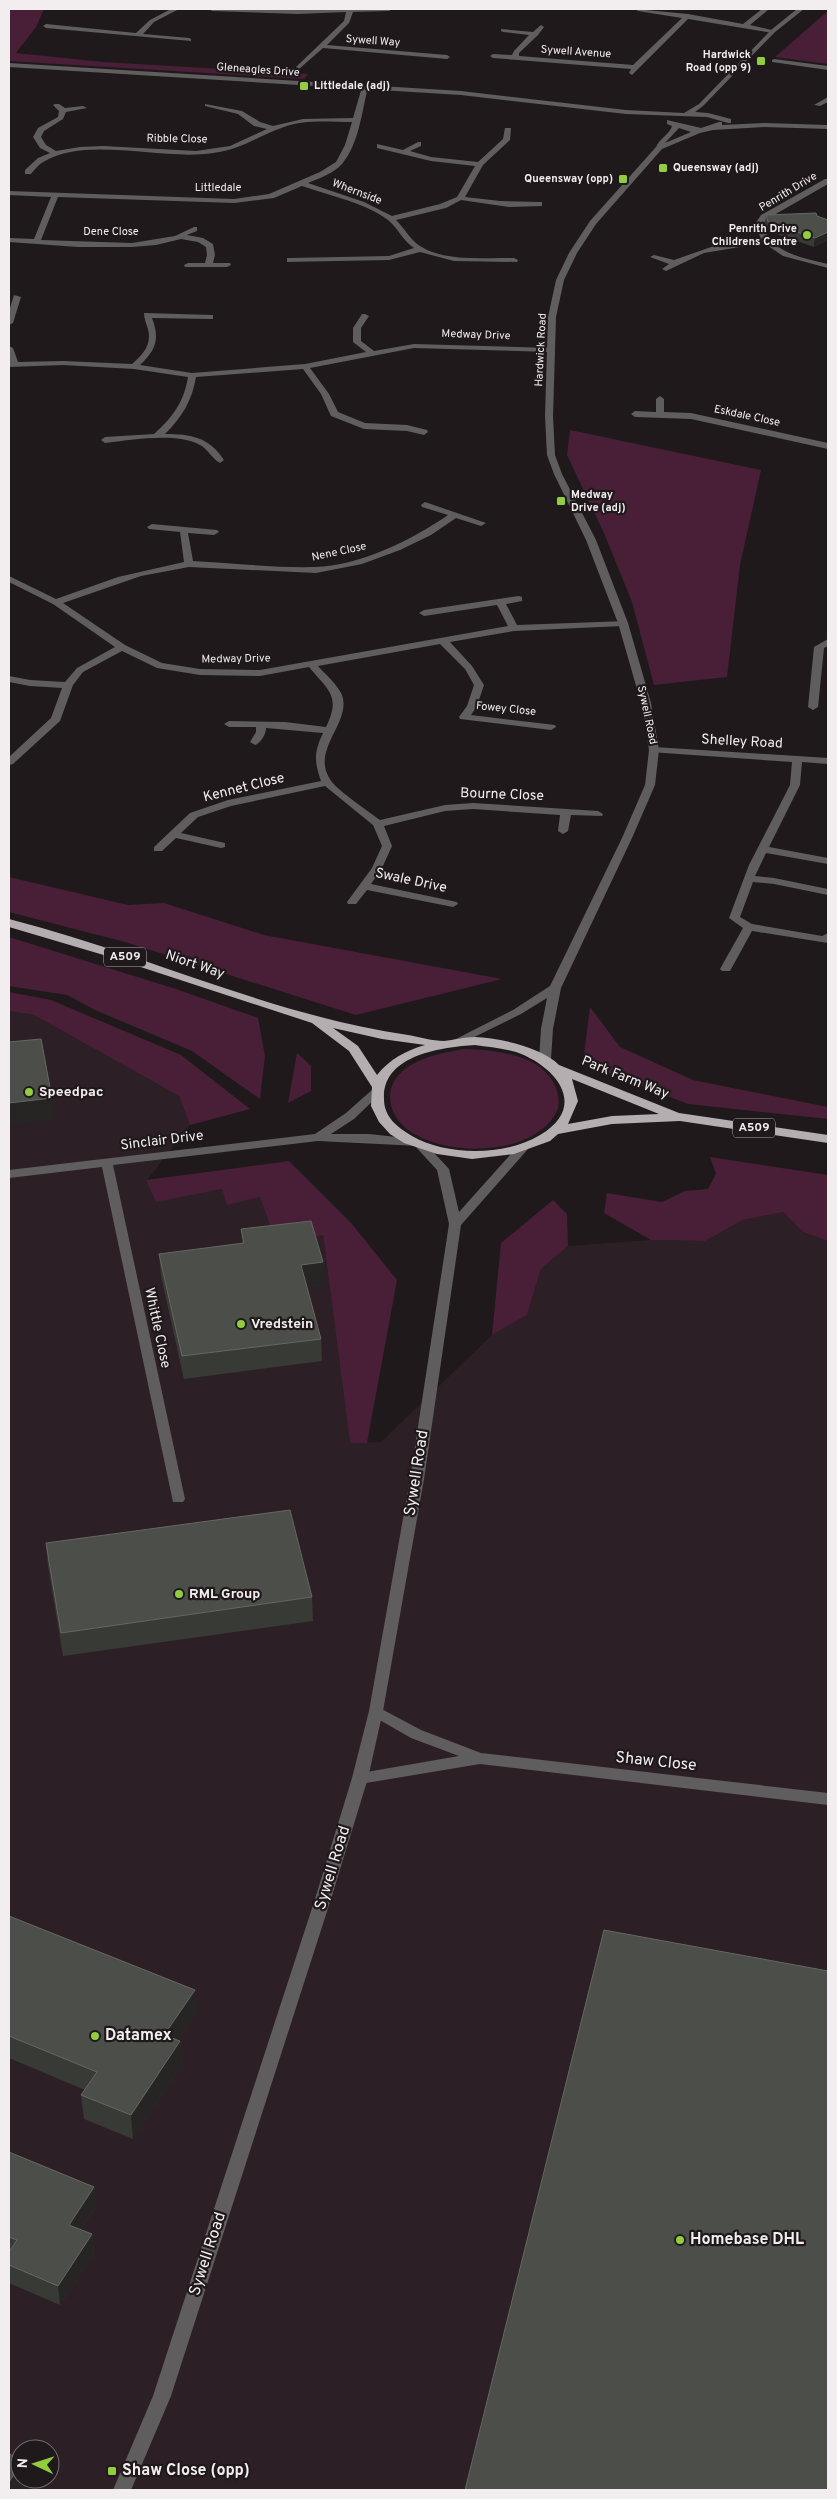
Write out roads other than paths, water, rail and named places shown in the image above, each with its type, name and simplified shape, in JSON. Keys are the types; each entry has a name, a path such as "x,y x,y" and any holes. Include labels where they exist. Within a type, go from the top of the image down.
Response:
{"highway":[{"name":"Niort Way","path":"9,924 110,952 314,1020 382,1035 450,1043"},
{"name":"Niort Way","path":"314,1020 354,1049 377,1089"},
{"path":"475,1041 513,1046 545,1059 558,1069 569,1084 573,1100 569,1116 556,1130 541,1141 522,1149 497,1154 471,1155 444,1152 418,1144 398,1133 382,1118 376,1102 377,1089 386,1073 400,1060 420,1050 450,1043 475,1041"},
{"name":"Park Farm Way","path":"558,1069 603,1089 680,1117"},
{"name":"Park Farm Way","path":"556,1130 612,1120 680,1117 828,1139"}],"street":[{"path":"138,35 152,21 176,9"},
{"path":"212,9 349,11 389,9"},
{"path":"638,9 773,30"},
{"path":"745,26 766,9"},
{"path":"685,114 696,109 773,30 801,9"},
{"name":"Sywell Way","path":"299,67 347,22 350,15 349,11"},
{"path":"632,74 635,67 688,16"},
{"path":"64,28 71,22"},
{"path":"46,26 190,40"},
{"name":"Sywell Avenue","path":"515,57 516,52 541,27"},
{"name":"Sywell Avenue","path":"503,30 536,34"},
{"name":"Sywell Way","path":"320,46 447,57"},
{"path":"425,55 434,46"},
{"name":"Sywell Avenue","path":"493,56 635,67"},
{"path":"774,61 828,68"},
{"name":"Gleneagles Drive","path":"9,65 501,96 626,112 685,114 765,126"},
{"name":"Littledale","path":"9,194 234,201 271,196 323,174 339,163 346,153 365,87"},
{"path":"710,94 716,118 720,123 714,128"},
{"path":"818,105 828,99"},
{"path":"207,105 240,112 257,124 272,128"},
{"path":"57,154 43,146 37,137 41,130 61,118 60,108 83,108"},
{"path":"206,114 220,108"},
{"name":"Gleneagles Drive","path":"626,112 701,130"},
{"name":"Hardwick Road","path":"660,148 662,141 675,130 674,118 685,114"},
{"name":"Ribble Close","path":"28,172 42,160 57,154 96,148 207,152 238,146 272,128 303,120 356,120"},
{"path":"701,130 765,126 828,127"},
{"path":"460,198 480,164 506,140 508,130"},
{"name":"Hardwick Road","path":"549,438 552,317 560,280 573,253 593,223 660,148 701,130"},
{"path":"404,152 418,144"},
{"path":"380,146 431,159 480,164"},
{"name":"Penrith Drive","path":"766,241 759,232 759,224 764,218 828,181"},
{"name":"Whernside","path":"302,183 376,210 391,219 408,240 420,249 464,259 514,260"},
{"path":"37,241 56,195"},
{"path":"391,219 443,206 460,198 510,205 539,204"},
{"path":"184,237 194,229"},
{"name":"Dene Close","path":"9,240 135,244 184,237 210,246 211,255 208,265"},
{"path":"666,269 676,262 702,250 766,241 772,247 785,254 828,266"},
{"path":"314,249 315,258"},
{"name":"Whernside","path":"290,260 389,258 420,249"},
{"path":"492,259 494,249"},
{"path":"654,256 676,262"},
{"path":"188,265 227,265"},
{"path":"9,323 11,307 16,297"},
{"path":"134,367 151,351 155,337 147,315 210,317"},
{"path":"365,316 357,328 358,342 371,352"},
{"name":"Medway Drive","path":"11,364 63,362 134,367 192,375 305,366 371,352 414,346 551,350"},
{"path":"9,348 11,364"},
{"path":"305,366 325,394 334,414 364,426 407,428 424,432"},
{"path":"157,436 180,414 189,398 192,375"},
{"path":"660,399 660,414"},
{"name":"Eskdale Close","path":"636,414 691,416 828,446"},
{"path":"105,440 157,436 189,438 210,446 220,460"},
{"name":"Sywell Road","path":"545,1059 547,1029 555,988 627,838 650,785 654,750 646,703 623,623 591,540 558,474 549,438"},
{"path":"425,506 480,523"},
{"name":"Nene Close","path":"56,602 124,577 189,564 316,570 362,560 397,548 428,533 454,515"},
{"path":"152,528 214,532"},
{"path":"185,530 183,534 189,564"},
{"name":"Medway Drive","path":"9,579 56,602 122,647 160,666 200,672 260,673 514,628 623,623"},
{"path":"424,613 519,599"},
{"path":"500,602 514,628"},
{"name":"Fowey Close","path":"442,640 469,668 479,685 472,706 464,717 551,727"},
{"path":"813,707 818,690 816,665 819,647 828,642"},
{"path":"9,762 56,719 68,685 80,670 122,647"},
{"path":"312,665 337,695 339,711 321,748 321,767 328,783"},
{"path":"9,679 30,683 68,685"},
{"path":"229,724 285,725 330,731"},
{"path":"255,742 261,725"},
{"name":"Shelley Road","path":"654,750 828,761"},
{"path":"797,759 794,785 787,804 752,868 750,879 734,918 749,927 826,940 828,936"},
{"name":"Swale Drive","path":"328,783 378,824 388,846 377,868 352,902"},
{"name":"Kennet Close","path":"158,849 194,815 228,803 328,783"},
{"name":"Bourne Close","path":"378,824 445,808 473,806 598,814"},
{"path":"563,831 566,812"},
{"path":"174,834 221,844"},
{"path":"763,849 828,861"},
{"path":"750,879 774,881 828,892"},
{"name":"Swale Drive","path":"364,886 453,904"},
{"path":"726,969 749,927"},
{"path":"450,1043 517,1012 555,988"},
{"name":"Sinclair Drive","path":"318,1137 350,1116 377,1089"},
{"name":"Sinclair Drive","path":"9,1174 318,1137 369,1138 418,1144"},
{"name":"Sywell Road","path":"122,2490 162,2396 324,1899 360,1778 376,1710 417,1479 455,1224 443,1169 418,1144"},
{"path":"455,1224 522,1149"},
{"name":"Whittle Close","path":"107,1163 178,1499"},
{"name":"Shaw Close","path":"376,1710 416,1734 479,1758 828,1799"},
{"name":"Shaw Close","path":"360,1778 479,1758"}],"place":[{"name":"Hardwick Road (opp 9)","path":"761,61"},
{"name":"Littledale (adj)","path":"304,86"},
{"name":"Queensway (adj)","path":"663,168"},
{"name":"Queensway (opp)","path":"623,179"},
{"name":"Penrith Drive Childrens Centre","path":"807,235"},
{"name":"Medway Drive (adj)","path":"561,501"},
{"name":"Speedpac","path":"29,1092"},
{"name":"Vredstein","path":"241,1324"},
{"name":"RML Group","path":"179,1594"},
{"name":"Datamex","path":"95,2036"},
{"name":"Homebase DHL","path":"680,2240"},
{"name":"Shaw Close (opp)","path":"112,2471"}]}
